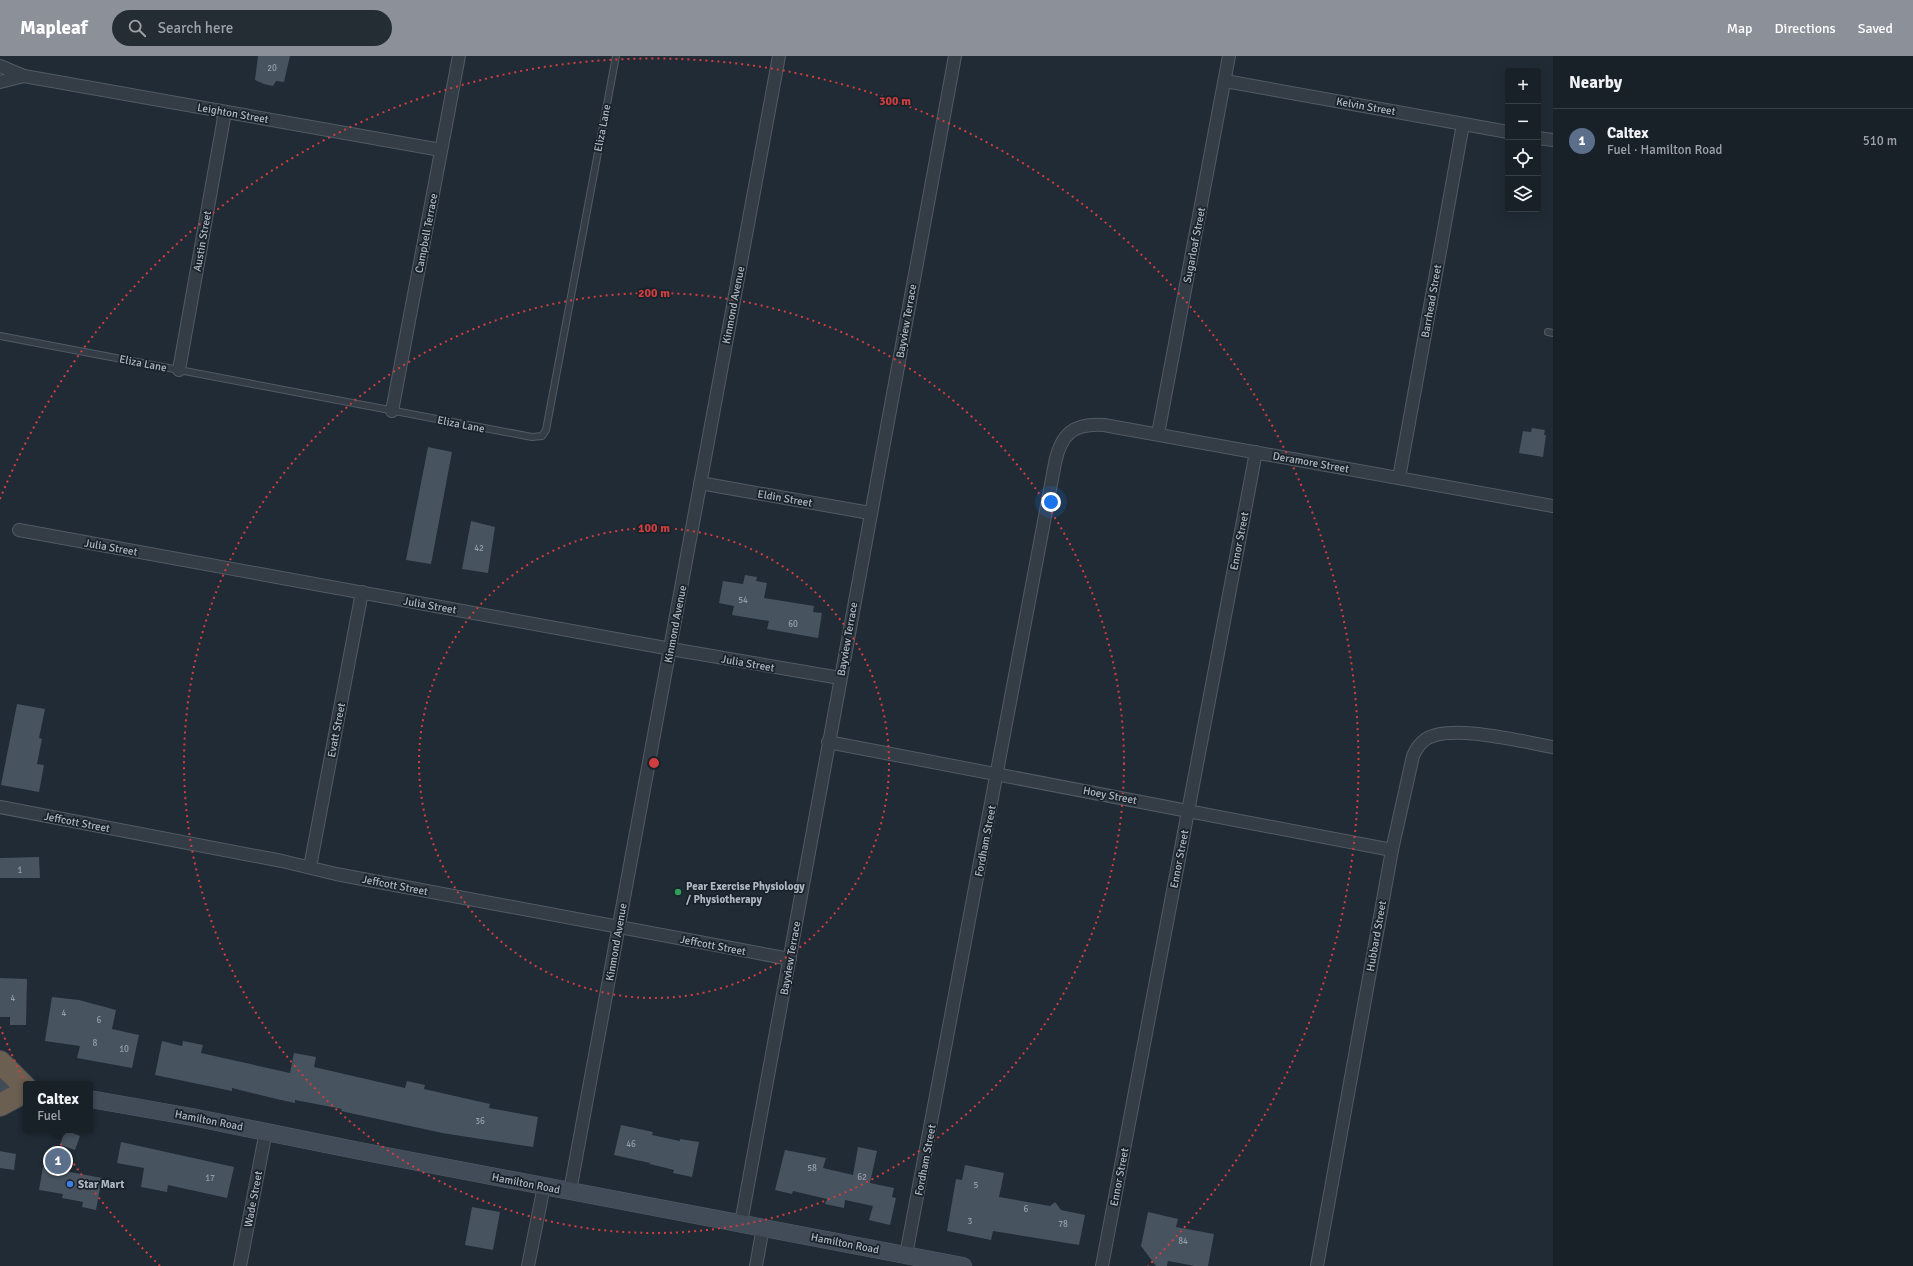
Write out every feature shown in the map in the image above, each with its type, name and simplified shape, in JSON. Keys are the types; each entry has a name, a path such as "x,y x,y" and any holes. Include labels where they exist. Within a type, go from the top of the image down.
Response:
{"highway":[{"path":"0,1062 23,1087"},
{"path":"0,1105 23,1092"}],"main road":[{"path":"0,1086 23,1090"},
{"name":"Hamilton Road","path":"93,1100 266,1131 741,1223 906,1255 942,1264 963,1266"}],"street":[{"name":"Campbell Terrace","path":"392,410 459,56"},
{"name":"Kinmond Avenue","path":"570,1191 779,56"},
{"name":"Bayview Terrace","path":"741,1223 954,56"},
{"name":"Sugarloaf Street","path":"1158,434 1229,56"},
{"name":"Leighton Street","path":"0,66 24,76 441,150"},
{"name":"Leighton Street","path":"0,82 24,76"},
{"name":"Kelvin Street","path":"1225,81 1505,131"},
{"name":"Austin Street","path":"179,370 224,112"},
{"name":"Barrhead Street","path":"1399,478 1463,124"},
{"path":"1541,138 1553,140"},
{"name":"Deramore Street","path":"1070,431 1094,424 1158,434 1553,506"},
{"name":"Fordham Street","path":"906,1255 1055,464 1061,444 1070,431"},
{"name":"Ennor Street","path":"1102,1266 1256,452"},
{"name":"Eldin Street","path":"700,483 870,513"},
{"name":"Julia Street","path":"19,530 671,649 840,678"},
{"name":"Evatt Street","path":"310,867 362,592"},
{"name":"Hubbard Street","path":"1317,1266 1392,850 1410,766 1418,746 1426,739 1437,734 1459,732 1553,747"},
{"name":"Hoey Street","path":"828,742 1392,850"},
{"name":"Jeffcott Street","path":"0,807 790,959"},
{"name":"Wade Street","path":"240,1266 266,1131"},
{"path":"528,1266 544,1186"},
{"path":"756,1266 763,1228"}],"lane":[{"name":"Eliza Lane","path":"0,336 538,437 545,433 616,56"}],"building":[{"path":"258,56 290,56 284,82 276,81 273,86 255,80"},
{"path":"1532,428 1545,430 1544,435 1546,435 1543,457 1519,453 1523,431 1531,432"},
{"path":"428,447 452,452 431,564 406,560"},
{"path":"471,521 495,527 488,573 462,569"},
{"path":"745,575 757,577 756,581 767,583 764,598 814,606 813,612 822,613 818,638 767,629 769,621 732,615 734,606 719,603 723,581 743,584"},
{"path":"17,704 45,709 39,738 42,739 37,764 44,765 39,792 1,785"},
{"path":"39,857 40,878 0,878 0,858"},
{"path":"0,978 27,979 26,1025 10,1025 10,1017 0,1017"},
{"path":"52,997 79,1000 116,1010 112,1029 139,1035 132,1068 77,1058 80,1046 45,1041"},
{"path":"162,1041 182,1046 183,1041 203,1045 201,1053 290,1073 294,1053 316,1057 314,1067 405,1088 407,1081 425,1085 424,1089 490,1104 489,1108 538,1117 533,1147 442,1133 341,1111 342,1109 295,1100 295,1103 232,1088 232,1091 155,1075"},
{"path":"621,1125 653,1132 652,1135 680,1141 680,1139 699,1142 692,1177 673,1173 674,1170 650,1163 614,1155"},
{"path":"64,1133 72,1133 80,1136 75,1150 60,1145"},
{"path":"121,1142 234,1167 227,1198 168,1185 167,1192 141,1187 144,1168 117,1163"},
{"path":"858,1147 877,1151 870,1183 894,1188 892,1197 896,1198 890,1225 869,1220 873,1206 845,1200 844,1208 825,1204 827,1199 793,1191 792,1194 775,1190 785,1150 826,1158 823,1168 853,1175"},
{"path":"0,1151 16,1154 14,1170 0,1168"},
{"path":"965,1165 1004,1173 999,1197 1050,1206 1055,1202 1061,1210 1085,1215 1079,1245 993,1231 991,1240 947,1231 956,1179 962,1180"},
{"name":"Star Mart","path":"43,1167 102,1178 96,1210 82,1207 83,1202 62,1198 63,1194 39,1190"},
{"path":"472,1207 500,1212 493,1250 465,1245"},
{"path":"1148,1212 1178,1219 1176,1227 1214,1234 1208,1266 1195,1266 1168,1261 1167,1266 1156,1266 1141,1246"}],"place":[{"name":"Pear Exercise Physiology / Physiotherapy","path":"678,892"},
{"name":"Caltex","path":"58,1161"},
{"name":"Star Mart","path":"70,1184"}]}
